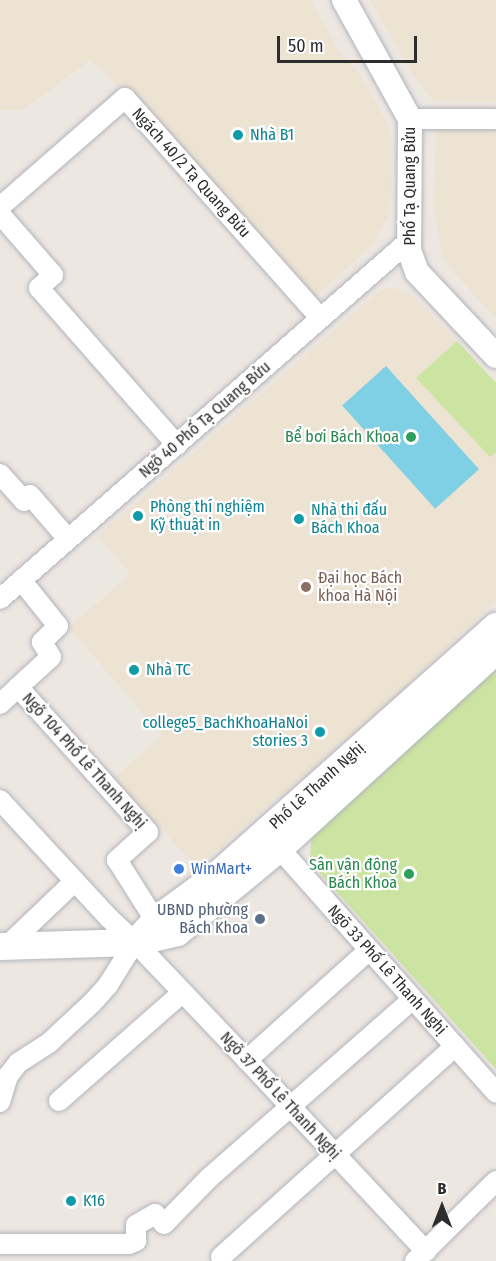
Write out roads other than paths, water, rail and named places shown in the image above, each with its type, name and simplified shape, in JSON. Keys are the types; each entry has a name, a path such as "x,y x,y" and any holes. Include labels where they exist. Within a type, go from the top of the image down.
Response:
{"main road":[{"name":"Phố Lê Thanh Nghị","path":"135,942 155,920 215,876 496,626"},
{"name":"Phố Lê Thanh Nghị","path":"4,946 135,942 177,932 279,848 496,650"}],"street":[{"name":"Phố Tạ Quang Bửu","path":"344,0 410,119 409,250 417,272 496,356"},
{"name":"Ngách 40/2 Tạ Quang Bửu","path":"0,207 125,98 320,318"},
{"path":"410,119 496,119"},
{"path":"0,214 53,275 39,288 177,445"},
{"name":"Ngõ 40 Phố Tạ Quang Bửu","path":"0,599 409,241"},
{"path":"0,474 24,501 30,495 68,539"},
{"name":"Ngõ 104 Phố Lê Thanh Nghị","path":"21,580 58,626 42,642 51,657 18,687 148,832 117,860 155,920"},
{"path":"0,704 18,687"},
{"name":"Ngõ 37 Phố Lê Thanh Nghị","path":"4,813 135,942 291,1106 335,1154 421,1256"},
{"name":"Ngõ 33 Phố Lê Thanh Nghị","path":"279,848 496,1092"},
{"path":"4,946 75,881"},
{"path":"0,1102 8,1076 18,1063 50,1042 92,1003 108,985 135,942"},
{"path":"247,1060 369,950"},
{"path":"59,1101 182,993"},
{"path":"0,1244 129,1244 136,1241 136,1225 155,1215 164,1224 209,1178 413,999"},
{"path":"221,1257 455,1046"},
{"path":"421,1256 496,1181"}],"water":[{"name":"Bể bơi Bách Khoa","path":"386,366 479,469 435,509 342,405"}],"place":[{"name":"Nhà B1","path":"238,135"},
{"name":"Bể bơi Bách Khoa","path":"411,437"},
{"name":"Phòng thí nghiệm Kỹ thuật in","path":"138,516"},
{"name":"Nhà thi đấu Bách Khoa","path":"299,519"},
{"name":"Đại học Bách khoa Hà Nội","path":"306,587"},
{"name":"Nhà TC","path":"134,670"},
{"name":"college5_BachKhoaHaNoi stories 3","path":"320,732"},
{"name":"WinMart+","path":"179,869"},
{"name":"Sân vận động Bách Khoa","path":"409,874"},
{"name":"UBND phường Bách Khoa","path":"260,919"},
{"name":"K16","path":"71,1201"}]}
